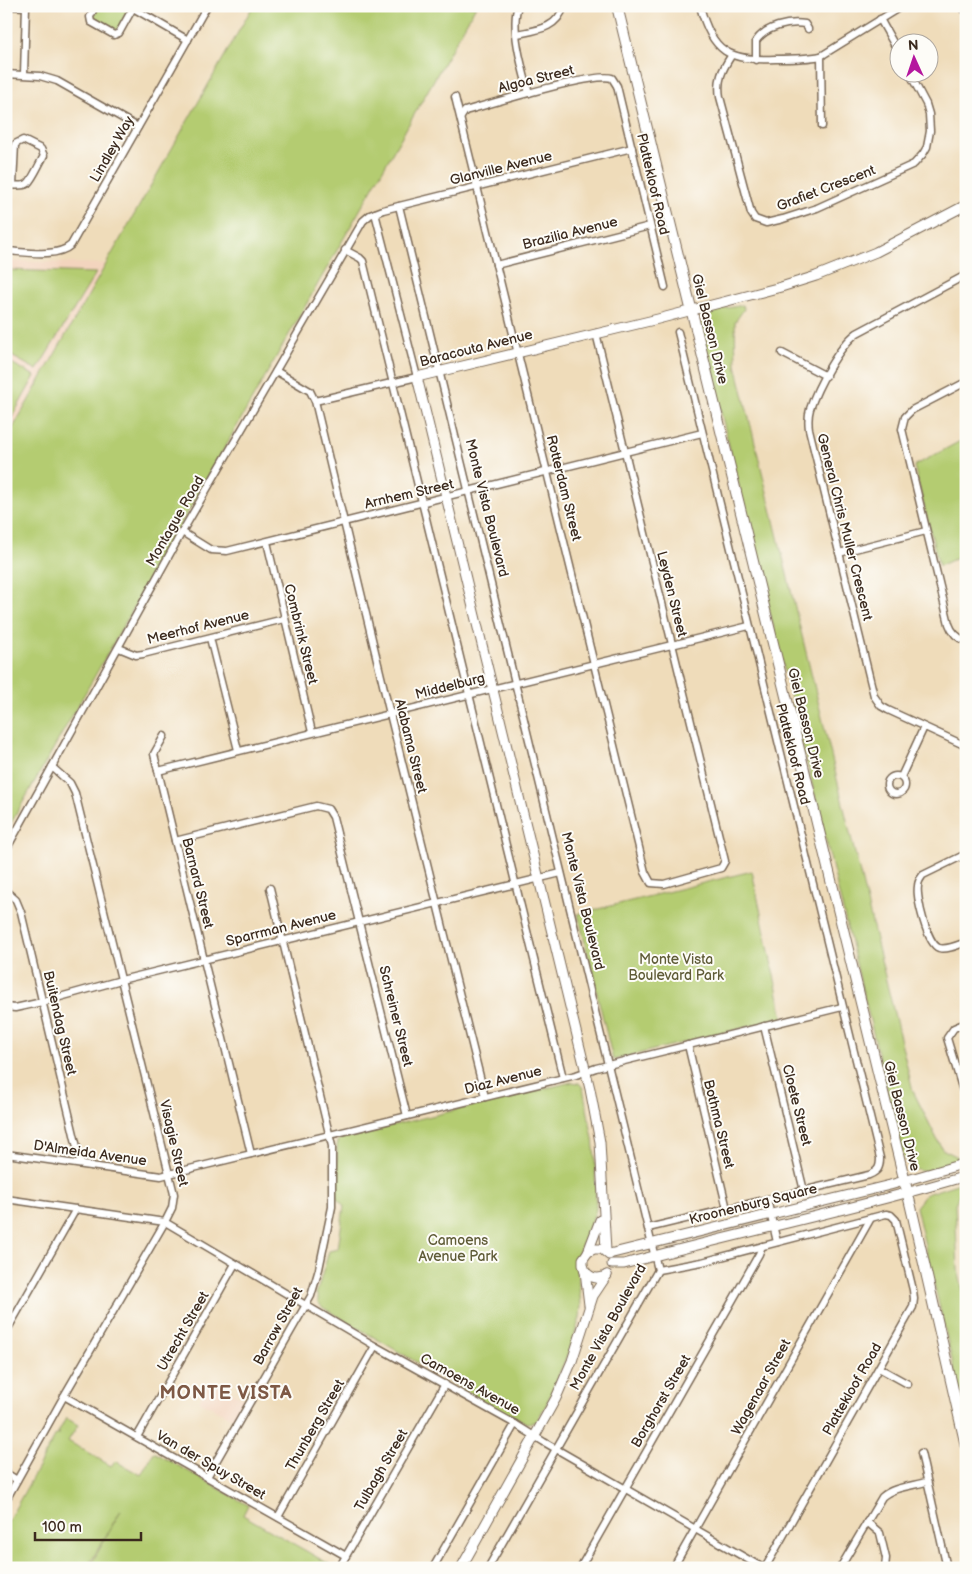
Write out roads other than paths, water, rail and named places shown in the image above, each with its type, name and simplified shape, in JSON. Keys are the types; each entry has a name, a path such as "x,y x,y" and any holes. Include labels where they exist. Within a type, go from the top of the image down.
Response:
{"main road":[{"name":"Giel Basson Drive","path":"617,6 904,1181 966,1446"},
{"path":"963,6 966,10"},
{"name":"Baracouta Avenue","path":"417,377 438,370 658,320 781,287 816,276 884,248 966,205"},
{"path":"417,377 586,1072 600,1142 607,1252 612,1264 607,1275 602,1278 595,1278 589,1276 585,1271 583,1261 598,1228 603,1204"},
{"name":"Kroonenburg Square","path":"607,1252 904,1181 966,1163"},
{"name":"Kroonenburg Square","path":"612,1264 624,1264 655,1255 774,1228 907,1194 966,1176"},
{"path":"588,1252 597,1249 607,1252"},
{"name":"Monte Vista Boulevard","path":"585,1271 589,1308"},
{"name":"Monte Vista Boulevard","path":"461,1568 536,1436 565,1380 589,1308 598,1287 607,1275"}],"street":[{"path":"6,6 26,6 24,74"},
{"path":"95,6 90,17 91,22 114,36 120,33 133,7 188,40"},
{"name":"Lindley Way","path":"6,252 54,253 68,248 73,242 207,6"},
{"path":"518,6 516,13 518,49 529,93"},
{"path":"517,34 548,27 554,23 564,6"},
{"path":"700,6 712,35 719,46 731,56 756,60 821,56 902,6"},
{"path":"880,20 890,38"},
{"path":"756,60 756,42 764,33 790,22 805,24 808,29"},
{"name":"Grafiet Crescent","path":"731,56 719,80 720,97 751,213 755,219 766,223 817,208 900,172 920,159 930,139 929,114 914,82"},
{"path":"821,56 822,126"},
{"path":"6,74 47,77 138,128"},
{"name":"Algoa Street","path":"461,117 465,111 529,93 603,76 612,78 617,86"},
{"name":"Plattekloof Road","path":"617,86 666,287"},
{"name":"Rotterdam Street","path":"455,97 645,872 651,883"},
{"path":"20,140 26,141 41,149 44,156 29,183 26,185 9,185 16,144 20,140"},
{"name":"Glanville Avenue","path":"375,213 632,148"},
{"name":"Monte Vista Boulevard","path":"399,206 658,1270 488,1568"},
{"path":"375,213 417,377"},
{"name":"Montague Road","path":"6,850 182,532 345,250 363,221 375,213"},
{"name":"Brazilia Avenue","path":"496,265 650,226"},
{"path":"345,250 363,261 563,1078"},
{"name":"General Chris Muller Crescent","path":"966,275 857,333 843,346 826,376 808,417 809,429 838,553 874,696 881,706 924,728 966,746"},
{"name":"Plattekloof Road","path":"678,332 880,1158 879,1168 869,1176"},
{"name":"Leyden Street","path":"596,333 724,861 721,868 664,884 651,883"},
{"path":"782,353 826,376"},
{"path":"276,371 310,391 315,401"},
{"name":"Baracouta Avenue","path":"315,401 417,377"},
{"path":"966,382 912,410 903,421 902,429 951,630 956,637 966,641"},
{"name":"Alabama Street","path":"315,401 485,1097"},
{"name":"Arnhem Street","path":"182,532 211,550 220,552 446,498 702,433"},
{"path":"838,553 926,531"},
{"name":"Combrink Street","path":"267,542 312,732"},
{"name":"Meerhof Avenue","path":"119,648 136,655 142,654 284,618"},
{"name":"Middelburg","path":"158,771 749,626"},
{"path":"210,638 238,750"},
{"path":"901,778 924,728"},
{"name":"Barnard Street","path":"164,736 154,754 251,1154"},
{"name":"Visagie Street","path":"6,1500 165,1222 172,1208 174,1194 75,793 70,783 52,767"},
{"name":"Schreiner Street","path":"175,841 316,806 328,809 333,816 407,1116"},
{"path":"966,854 923,875 919,880 918,889 926,928 933,944 936,947 945,948 966,942"},
{"name":"Sparrman Avenue","path":"6,1007 16,1008 42,1002 121,980 561,873"},
{"name":"Barrow Street","path":"207,1476 311,1296 319,1269 332,1207 332,1146 270,888"},
{"name":"Buitendag Street","path":"6,891 19,905 81,1164"},
{"name":"Diaz Avenue","path":"169,1174 563,1078 842,1007"},
{"path":"966,1023 954,1028 949,1034 948,1042 966,1096"},
{"name":"Cloete Street","path":"764,1026 804,1191"},
{"name":"Bothma Street","path":"688,1045 728,1209"},
{"name":"D'Almeida Avenue","path":"6,1154 161,1176 169,1174"},
{"name":"Kroonenburg Square","path":"648,1228 869,1176"},
{"path":"6,1199 165,1222"},
{"path":"767,1199 777,1242"},
{"path":"6,1332 76,1209"},
{"name":"Plattekloof Road","path":"764,1568 913,1308 912,1290 896,1220 891,1215 870,1218"},
{"path":"658,1270 702,1262 870,1218"},
{"name":"Wagenaar Street","path":"673,1568 870,1218"},
{"name":"Camoens Avenue","path":"165,1222 375,1346 445,1384 764,1568"},
{"name":"Borghorst Street","path":"580,1568 762,1246"},
{"name":"Utrecht Street","path":"137,1437 235,1264"},
{"name":"Thunberg Street","path":"278,1517 375,1346"},
{"path":"879,1368 908,1384"},
{"name":"Tulbagh Street","path":"340,1568 445,1384"},
{"name":"Van der Spuy Street","path":"64,1396 346,1556"},
{"path":"433,1568 515,1424"},
{"path":"921,1453 926,1482 947,1568"},
{"path":"6,1473 17,1480"},
{"path":"840,1568 878,1502 887,1493 926,1482"},
{"path":"867,1522 880,1533 886,1558 885,1568"}],"district":[{"name":"MONTE VISTA","path":"226,1393"}],"park label":[{"name":"Monte Vista Boulevard Park","path":"676,968"},
{"name":"Camoens Avenue Park","path":"458,1248"}]}
